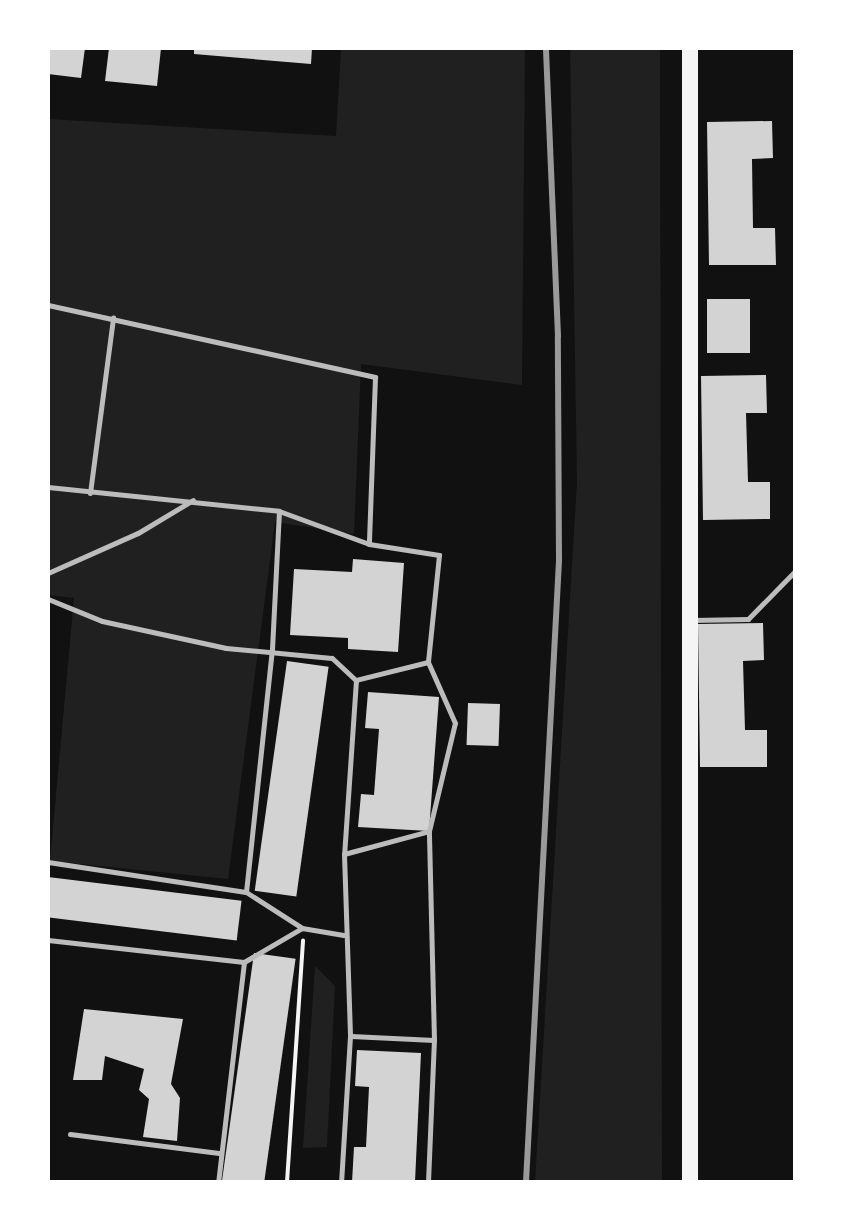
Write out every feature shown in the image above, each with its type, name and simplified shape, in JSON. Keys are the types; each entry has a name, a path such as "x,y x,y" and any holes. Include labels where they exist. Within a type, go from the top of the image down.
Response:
{"main road":[{"path":"690,48 690,1182"}],"lane":[{"path":"48,305 375,377 369,544"},
{"path":"90,493 113,318"},
{"path":"48,487 279,511 369,544 439,555 428,662 455,723 429,831 434,1040 428,1182"},
{"path":"48,573 138,533 194,500"},
{"path":"246,892 272,649 279,511"},
{"path":"690,620 748,619 795,571"},
{"path":"48,599 102,621 226,648 272,649 332,658 356,680"},
{"path":"356,680 428,662"},
{"path":"341,1182 350,1036 343,935 344,854 356,680"},
{"path":"344,854 429,831"},
{"path":"48,862 246,892 302,928 343,935"},
{"path":"48,940 244,962 302,928"},
{"path":"218,1182 219,1153 244,962"},
{"path":"350,1036 434,1040"},
{"path":"70,1134 219,1153"}],"path":[{"path":"287,1182 302,928"}],"shaded area":[{"path":"341,48 525,48 522,385 361,364 354,534 275,522 228,879 50,861 74,598 48,595 48,119 336,136"},
{"path":"570,48 660,48 662,1182 535,1182 577,482"},
{"path":"315,966 335,986 327,1147 303,1148"}],"building":[{"path":"48,48 85,48 81,78 48,74"},
{"path":"109,48 161,48 157,86 105,81"},
{"path":"194,48 312,48 311,64 194,54"},
{"path":"772,121 773,158 752,159 753,228 775,228 776,265 709,265 707,122"},
{"path":"707,299 750,299 750,353 707,353"},
{"path":"766,375 767,413 746,413 748,482 770,482 770,519 703,520 701,376"},
{"path":"353,559 404,563 398,652 348,649 348,638 290,635 294,569 352,572"},
{"path":"763,623 764,660 743,661 745,730 767,730 767,767 700,767 698,624"},
{"path":"287,661 329,667 296,897 255,891"},
{"path":"368,692 439,697 429,831 358,827 361,794 374,795 379,729 365,728"},
{"path":"468,703 500,704 499,746 467,745"},
{"path":"48,877 242,901 237,940 48,917"},
{"path":"254,953 296,959 264,1182 222,1182"},
{"path":"84,1009 183,1019 171,1084 180,1098 177,1141 143,1137 149,1099 139,1090 144,1069 105,1056 102,1080 73,1080"},
{"path":"357,1050 421,1053 415,1182 352,1182 354,1147 366,1147 369,1087 355,1086"}],"railway":[{"path":"526,1182 559,560 558,336 546,48"}]}
